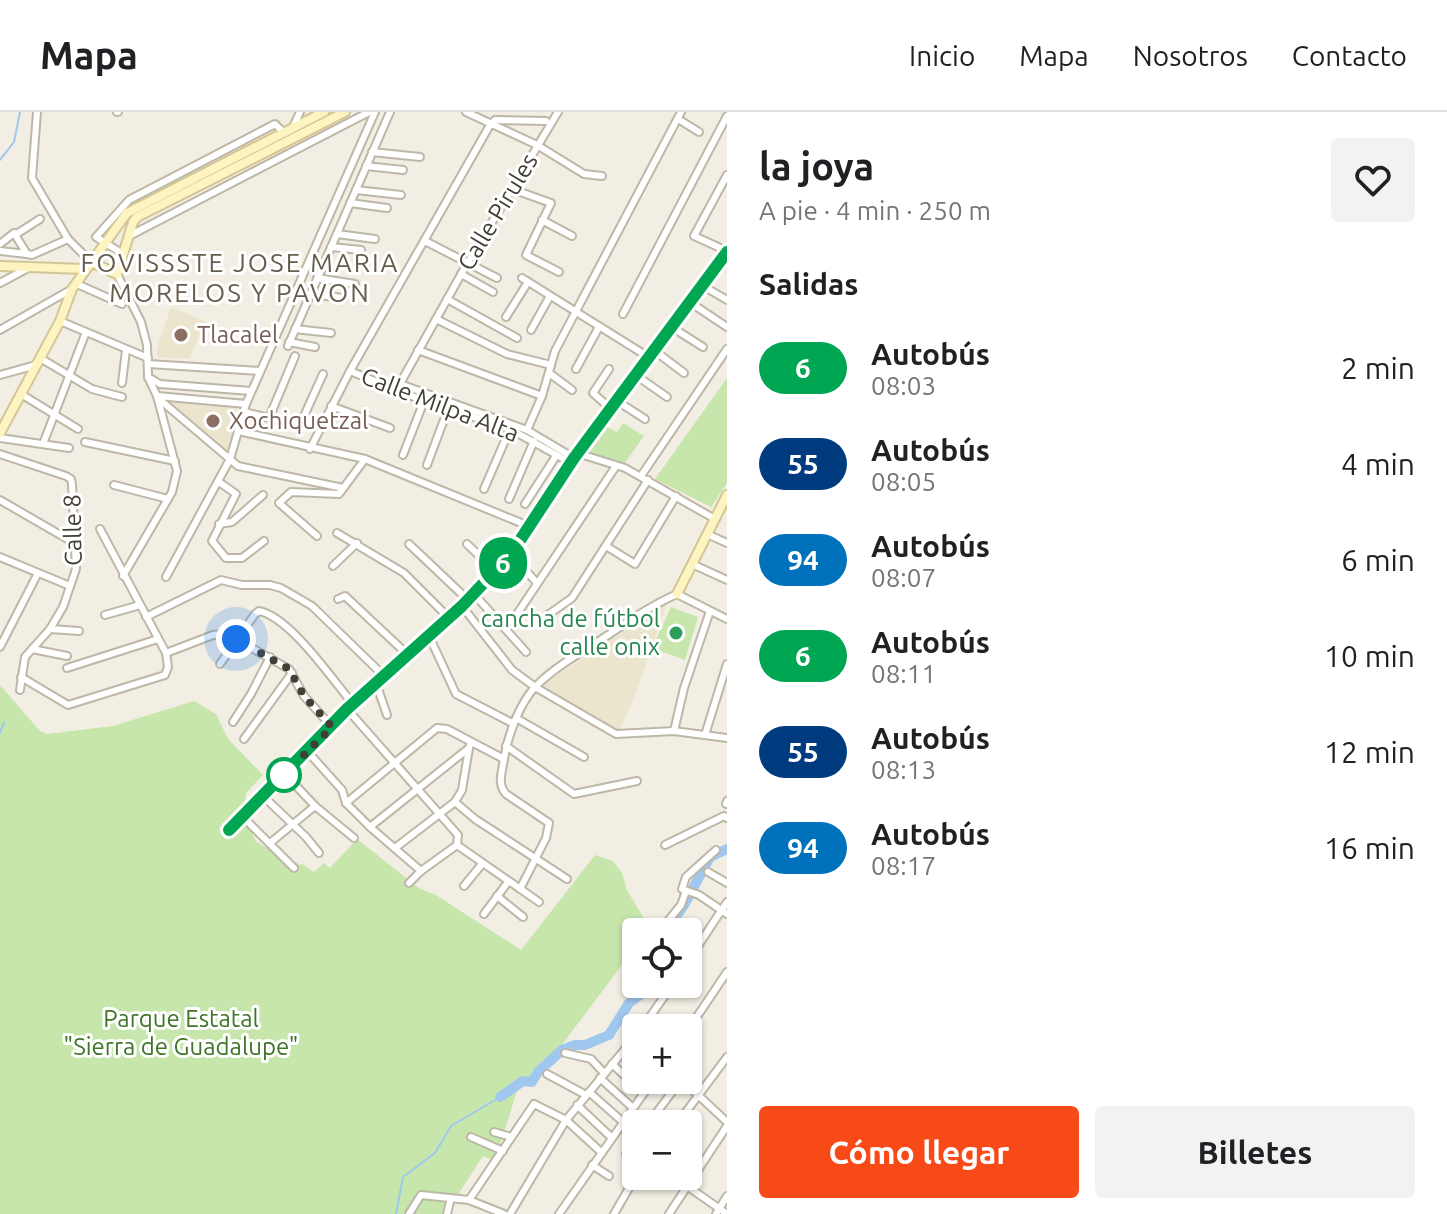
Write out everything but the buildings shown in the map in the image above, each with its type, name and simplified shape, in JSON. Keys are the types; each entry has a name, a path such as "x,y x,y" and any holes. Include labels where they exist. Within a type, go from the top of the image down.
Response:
{"street":[{"path":"37,112 32,178 88,266"},
{"path":"290,112 299,115 293,127"},
{"path":"123,576 168,499 177,471 157,396 148,377 147,345 141,322 117,274 137,217 345,112"},
{"path":"129,236 372,112"},
{"path":"166,577 230,459 251,391 372,112"},
{"path":"315,347 288,344 390,112"},
{"path":"466,112 537,145 558,112"},
{"path":"69,448 1,432 60,321 74,287 127,213 317,113"},
{"path":"527,430 542,396 555,351 679,115 699,132"},
{"path":"623,314 727,116"},
{"path":"310,449 350,371 490,125 495,120 546,121"},
{"name":"Calle Pirules","path":"398,387 537,145 584,174 602,176"},
{"path":"372,152 420,157"},
{"path":"366,166 403,170"},
{"path":"229,830 350,706 465,603 511,554 574,458 727,252 694,236 727,175"},
{"path":"512,189 549,201 550,206 526,255 559,272"},
{"path":"356,190 401,195"},
{"path":"350,203 387,208"},
{"path":"0,244 11,233 15,235 40,219"},
{"path":"542,220 572,236"},
{"path":"337,234 375,239"},
{"path":"15,235 27,254"},
{"path":"0,251 38,254 68,239"},
{"path":"425,241 497,278"},
{"path":"105,243 123,254"},
{"path":"331,247 361,250"},
{"path":"0,266 88,266 117,274"},
{"path":"0,283 28,268"},
{"path":"461,274 493,292"},
{"path":"317,278 355,284"},
{"path":"506,317 525,280 650,358"},
{"path":"703,286 727,300"},
{"path":"0,330 74,287 122,304"},
{"path":"310,294 343,298"},
{"path":"531,330 550,296"},
{"name":"Calle Pirules","path":"447,299 517,338"},
{"path":"691,303 727,327"},
{"path":"436,319 507,354 550,369 572,390"},
{"path":"60,321 148,361 260,371"},
{"path":"576,369 599,327"},
{"path":"673,328 703,347"},
{"path":"295,329 331,333"},
{"path":"43,444 86,332"},
{"path":"542,619 572,598 727,349"},
{"path":"122,383 126,350"},
{"path":"418,350 542,396"},
{"path":"655,351 684,373"},
{"path":"269,418 295,356"},
{"path":"0,375 38,362 92,389 122,397"},
{"path":"609,369 593,393 611,409"},
{"name":"Calle Milpa Alta","path":"350,371 527,430 574,458"},
{"path":"244,412 300,425 323,374"},
{"path":"637,376 667,397"},
{"path":"148,377 160,384 251,391"},
{"name":"Calle Milpa Alta","path":"398,387 424,401 510,429 556,456 616,466 645,478 715,519"},
{"path":"21,394 78,429"},
{"path":"157,396 246,404"},
{"path":"157,396 238,466 343,488"},
{"path":"403,455 424,401"},
{"path":"617,401 645,419"},
{"path":"331,406 390,428"},
{"path":"427,465 448,409"},
{"path":"484,489 510,429"},
{"path":"238,431 365,459 531,527"},
{"path":"509,499 534,441"},
{"path":"85,442 175,461"},
{"name":"Calle 8","path":"0,454 71,479 76,569 63,607 50,629 22,663 20,690"},
{"path":"525,504 556,456"},
{"path":"317,536 279,503 291,492 335,495 365,459"},
{"path":"507,629 616,466"},
{"path":"219,482 236,494 212,541 226,558 242,558 264,541"},
{"path":"114,485 168,499"},
{"path":"219,524 232,522 263,495"},
{"path":"520,889 537,859 549,823 502,789 506,746 515,721 535,687 568,661 657,603 677,594 725,505 727,495"},
{"path":"606,546 635,564 676,496"},
{"path":"0,500 76,544"},
{"path":"229,507 239,515"},
{"path":"21,677 68,705 165,675 168,667 166,653 100,529"},
{"path":"337,533 404,573 449,618"},
{"path":"707,534 727,543"},
{"path":"333,566 357,543"},
{"path":"409,544 465,603 512,670 535,687 616,734 674,731 727,738"},
{"path":"467,544 495,571"},
{"path":"511,554 537,583"},
{"path":"0,557 70,586"},
{"path":"692,564 727,580"},
{"path":"0,647 38,573"},
{"path":"146,617 221,580 242,585 270,585 312,606 384,676"},
{"path":"474,594 526,652"},
{"path":"677,594 727,619"},
{"path":"342,598 408,655"},
{"path":"105,615 140,605"},
{"path":"220,664 259,611 284,623 393,763 458,835 457,845 409,883"},
{"path":"674,731 684,688 710,611"},
{"path":"50,629 79,631"},
{"path":"166,653 213,635 224,634 236,639 292,673 304,696 332,727"},
{"path":"429,636 456,694 584,757"},
{"path":"67,668 158,639"},
{"path":"32,649 67,656"},
{"path":"233,722 270,657"},
{"path":"705,735 727,664"},
{"path":"244,739 292,673"},
{"path":"376,683 387,715"},
{"path":"346,803 437,728 447,729 470,745 504,759"},
{"path":"370,827 470,745"},
{"path":"395,848 455,802 462,790 470,745"},
{"path":"506,746 574,794 637,781"},
{"path":"308,752 342,790 346,803 421,871"},
{"path":"285,774 315,806 354,838"},
{"path":"263,796 319,853"},
{"path":"455,802 475,819 567,879"},
{"path":"270,843 315,806"},
{"path":"665,845 724,816 727,818"},
{"path":"243,817 294,868"},
{"path":"457,845 539,902"},
{"path":"716,850 686,877 682,889 699,895 724,912"},
{"path":"464,886 482,864"},
{"path":"708,872 727,883"},
{"path":"484,914 508,882"},
{"path":"670,918 688,892"},
{"path":"497,896 523,917"},
{"path":"702,942 724,912 727,902"},
{"path":"699,1014 727,972"},
{"path":"409,1214 421,1195 469,1200 507,1214 566,1120 622,1052"},
{"path":"565,1053 591,1059 602,1076 633,1108 643,1094"},
{"path":"689,1110 727,1057"},
{"path":"612,1064 622,1073"},
{"path":"547,1074 588,1093 622,1121"},
{"path":"659,1110 671,1094"},
{"path":"697,1094 727,1124 702,1163"},
{"path":"469,1200 534,1104 566,1120 601,1152"},
{"path":"577,1105 612,1138"},
{"path":"559,1214 622,1123"},
{"path":"494,1132 511,1137"},
{"path":"471,1137 503,1151"},
{"path":"592,1165 609,1176"},
{"path":"614,1214 628,1190"},
{"path":"669,1214 684,1190"},
{"path":"692,1190 718,1211 727,1214"},
{"path":"718,1211 727,1196"},
{"path":"447,1214 451,1198"}],"shaded area":[{"name":"Tlacalel","path":"171,307 206,322 189,359 157,357 157,348"},
{"name":"Xochiquetzal","path":"165,400 237,406 235,436 226,451"},
{"path":"667,603 636,693 619,731 540,686"}],"green space":[{"path":"727,378 727,483 711,507 655,479"},
{"path":"623,423 644,436 624,464 585,452 605,426 617,432"},
{"path":"671,607 698,617 685,660 652,648"},
{"name":"Parque Estatal \"Sierra de Guadalupe\"","path":"0,685 40,731 47,734 113,726 194,701 216,714 228,739 263,775 246,793 245,816 256,842 314,872 324,863 330,868 357,839 419,888 436,895 521,950 595,855 613,861 622,873 627,890 644,918 622,918 622,965 561,1046 517,1091 495,1161 483,1156 454,1201 450,1214 0,1214"}],"waterway":[{"path":"0,160 14,142 20,112"},
{"path":"0,733 4,722"},
{"path":"675,918 710,857 727,849"},
{"path":"500,1097 523,1081 532,1082 538,1072 562,1050 609,1035 629,1003 636,998"},
{"path":"396,1214 403,1177 435,1153 451,1126 500,1097"}],"bus line":[{"name":"6","path":"229,830 347,709 462,606 511,554 574,458 727,252"}],"place":[{"name":"Tlacalel","path":"181,335"},
{"name":"Xochiquetzal","path":"213,421"},
{"name":"cancha de fútbol calle onix","path":"676,633"}],"district":[{"name":"FOVISSSTE JOSE MARIA MORELOS Y PAVON","path":"240,278"}],"route":[{"path":"236,639 289,669 304,696 332,727 284,775"}]}
